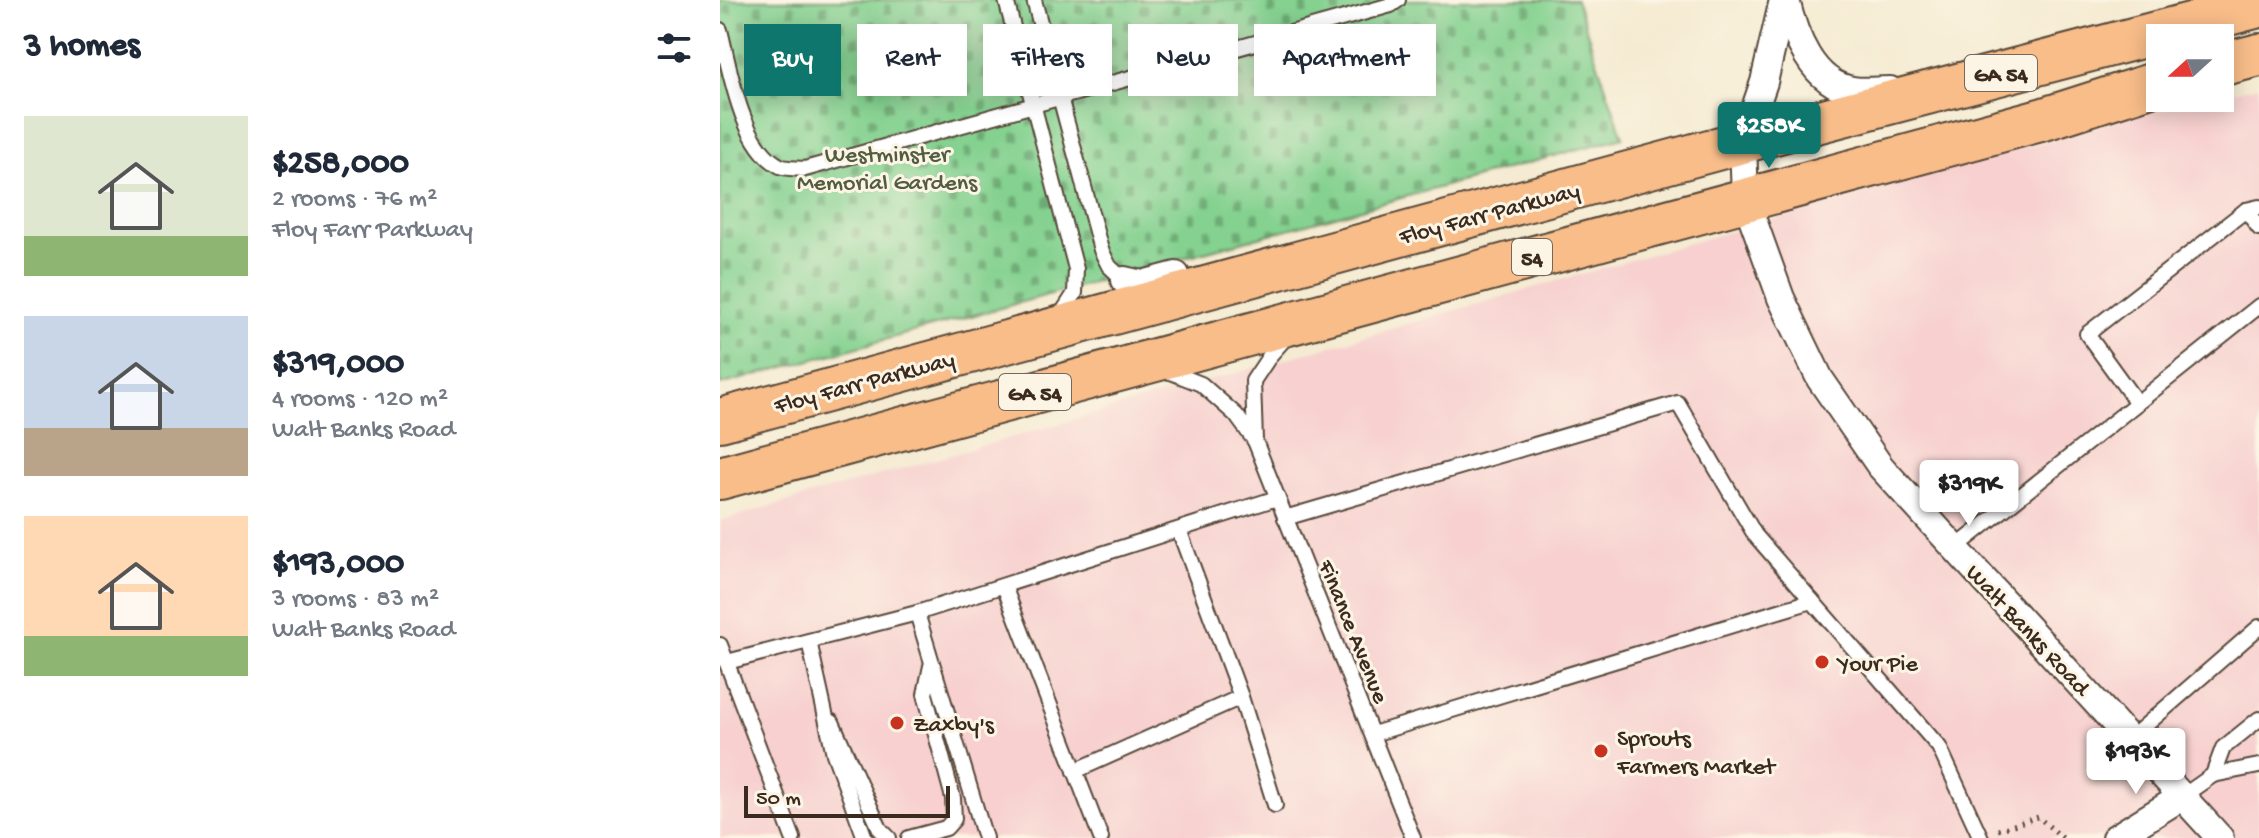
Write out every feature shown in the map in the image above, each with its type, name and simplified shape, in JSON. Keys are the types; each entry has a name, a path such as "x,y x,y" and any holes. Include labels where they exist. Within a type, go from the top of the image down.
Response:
{"main road":[{"name":"Floy Farr Parkway","path":"720,420 2259,6"},
{"path":"2234,61 2259,55"},
{"name":"GA 54","path":"1745,198 2044,119 2146,86"},
{"name":"54","path":"1320,316 1745,198"},
{"name":"GA 54","path":"734,481 1119,369 1320,316"}],"street":[{"path":"1785,0 1802,47 1817,69 1832,80 1851,90 1942,89"},
{"path":"1743,143 1764,82 1785,0"},
{"name":"Walt Banks Road","path":"1743,143 1745,198 1781,298 1820,379 1880,466 2220,838"},
{"path":"1124,280 1142,284 1228,261 1272,271"},
{"path":"2115,838 2183,796"}],"lane":[{"path":"1006,0 1076,269 1075,293 1050,331"},
{"path":"1034,0 1101,250 1109,266 1124,280"},
{"path":"720,30 741,112 760,149 781,167 805,169 1391,5 1398,0"},
{"path":"2137,403 2087,334 2252,209 2259,228"},
{"path":"1954,549 2259,306"},
{"name":"Finance Avenue","path":"1255,441 1253,381 1291,332 1320,316"},
{"name":"Finance Avenue","path":"1119,369 1161,369 1201,384 1236,415 1255,441 1413,838"},
{"path":"1285,518 1678,403 1755,535 1939,747 1980,837"},
{"path":"727,662 917,613 1277,498"},
{"path":"1179,530 1241,697 1275,805"},
{"path":"1004,586 1101,838"},
{"path":"1373,734 1812,601"},
{"path":"917,613 985,838"},
{"path":"2131,738 2259,627"},
{"path":"809,641 834,754 865,838"},
{"path":"720,645 793,838"},
{"path":"909,838 946,828 954,819 953,798 925,694 931,661"},
{"path":"1075,771 1241,697"},
{"path":"824,708 844,744 880,829 889,838"},
{"path":"2213,775 2223,748 2259,719"},
{"path":"2183,796 2213,775 2259,766"}],"path":[{"path":"1980,837 2038,817 2063,838"}],"shaded area":[{"path":"2259,86 2259,838 720,838 720,521 2126,118 2151,112 2234,112 2234,92"}],"green space":[{"name":"Westminster Memorial Gardens","path":"720,0 1576,0 1623,137 720,385"}],"place":[{"name":"Your Pie","path":"1822,662"},
{"name":"Zaxby's","path":"897,723"},
{"name":"Sprouts Farmers Market","path":"1601,751"}]}
